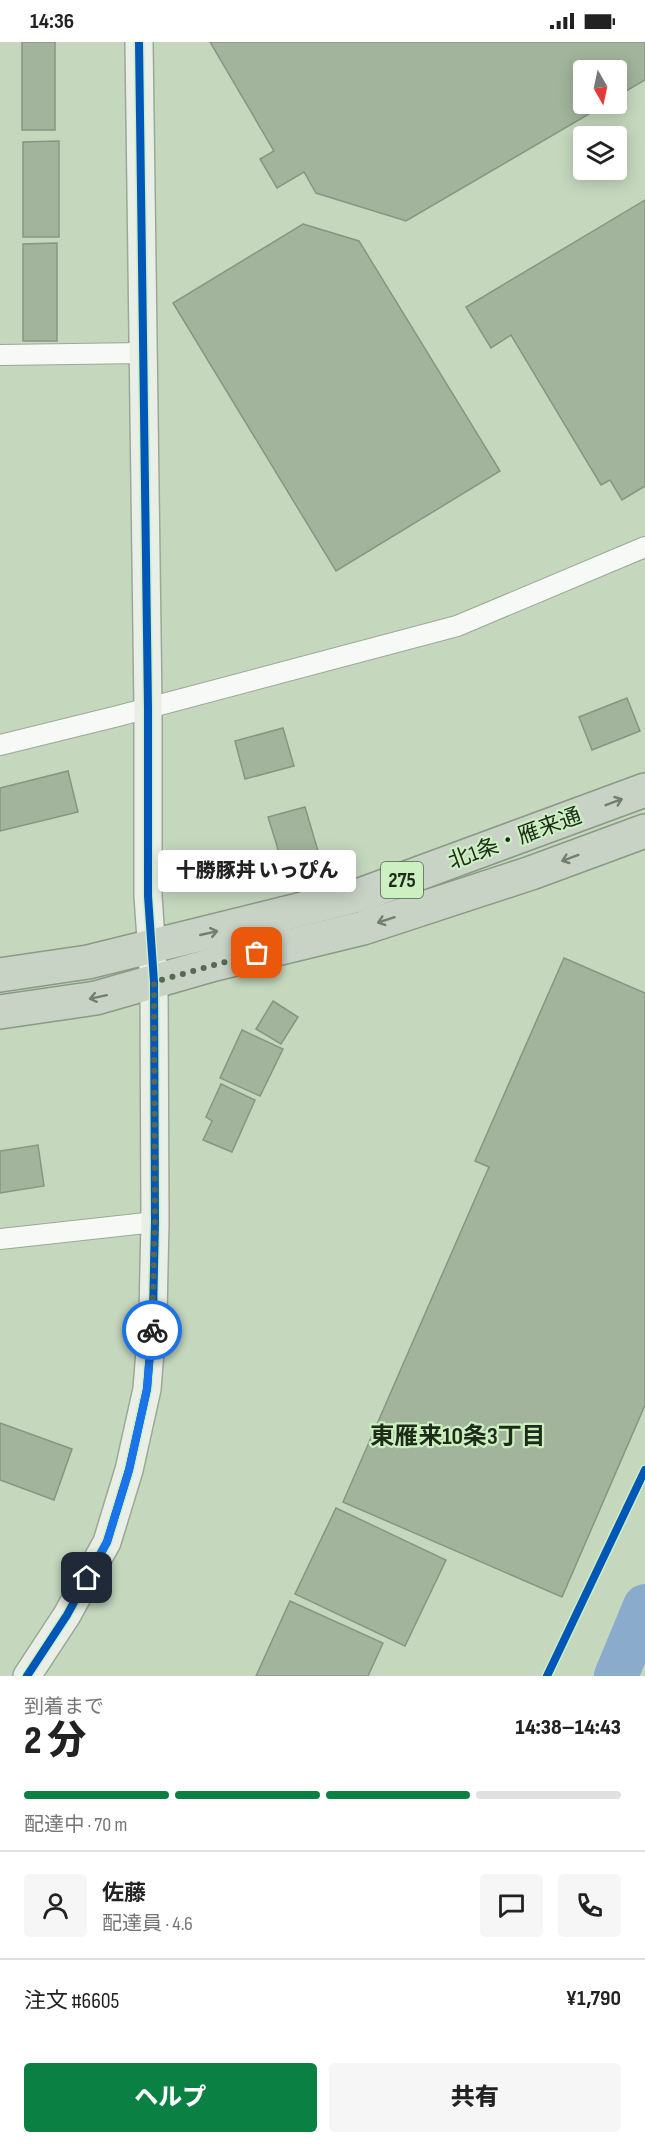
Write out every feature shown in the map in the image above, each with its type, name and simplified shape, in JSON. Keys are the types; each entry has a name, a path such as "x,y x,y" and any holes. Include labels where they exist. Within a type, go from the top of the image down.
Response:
{"highway":[{"name":"北1条・雁来通","path":"0,975 88,962 363,894 645,790"},
{"name":"北1条・雁来通","path":"0,1012 96,998 215,964 363,928 531,873 645,831"}],"street":[{"path":"27,1676 67,1615 107,1542 129,1470 147,1389 153,1312 154,982 148,896 148,708 139,42"},
{"path":"0,356 143,353"},
{"path":"0,745 457,626 645,547"},
{"path":"0,1239 155,1222"}],"building":[{"path":"22,42 55,42 55,130 22,130"},
{"path":"210,42 645,42 645,80 627,91 627,60 573,60 573,114 589,114 406,221 316,193 304,172 277,188 260,159 274,151"},
{"path":"59,141 59,237 23,237 23,142"},
{"path":"645,200 645,486 622,500 610,480 601,485 511,335 491,348 466,307"},
{"path":"303,224 359,241 500,471 336,571 173,303"},
{"path":"57,243 57,341 23,341 23,244"},
{"path":"627,698 640,731 592,750 579,717"},
{"path":"283,728 294,766 245,779 235,741"},
{"path":"68,771 78,812 0,831 0,788"},
{"path":"305,807 318,851 282,862 268,817"},
{"path":"564,958 645,993 645,1405 562,1597 343,1502 489,1167 475,1161"},
{"path":"273,1001 298,1017 281,1044 256,1029"},
{"path":"242,1030 283,1049 260,1096 220,1078"},
{"path":"221,1084 255,1100 232,1152 203,1140 212,1121 206,1117"},
{"path":"38,1145 44,1186 0,1193 0,1151"},
{"path":"0,1423 72,1449 54,1500 0,1480"},
{"path":"336,1508 446,1560 405,1646 295,1594"},
{"path":"290,1601 383,1643 368,1676 256,1676"}],"waterway":[{"path":"616,1676 645,1606"}],"cycle path":[{"path":"27,1676 67,1615 107,1542 129,1470 147,1389 153,1313 154,982 148,896 148,708 139,42"},
{"path":"547,1676 645,1470"}],"way so far":[{"path":"152,1330 155,1222 154,982 257,953"}],"place":[{"name":"十勝豚丼 いっぴん","path":"257,953"}],"district":[{"name":"東雁来10条3丁目","path":"458,1436"}],"route":[{"path":"87,1578 107,1542 129,1470 147,1389 152,1330"}]}
